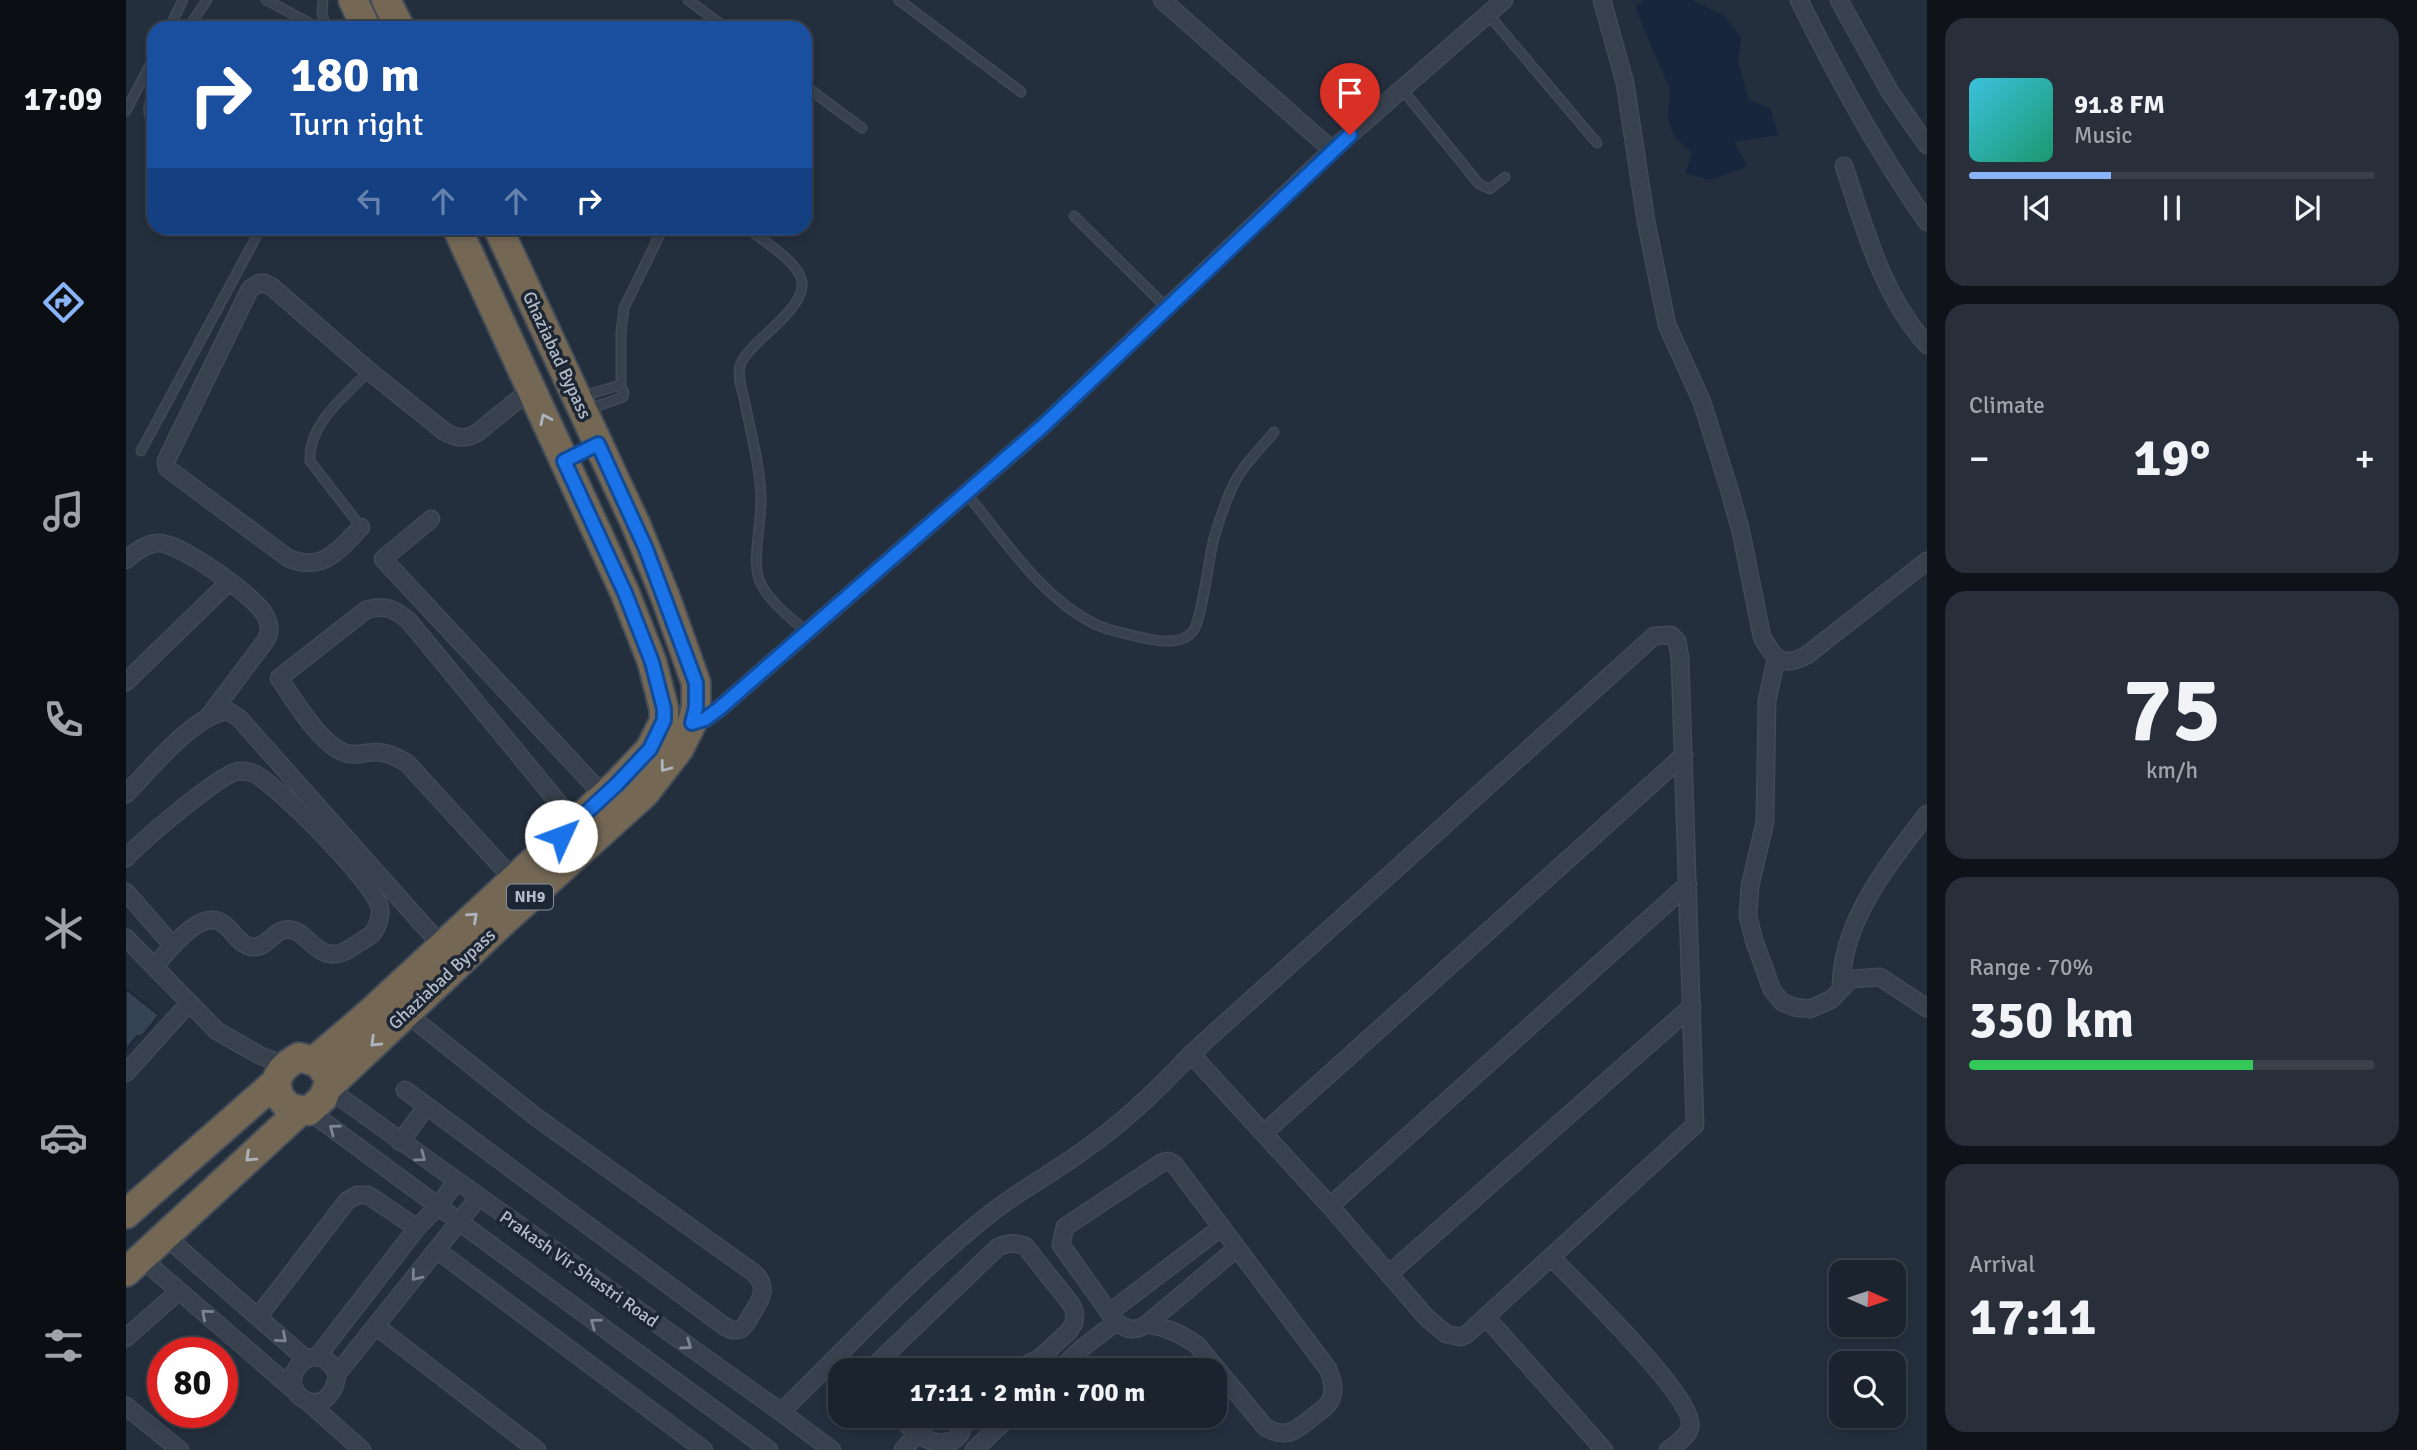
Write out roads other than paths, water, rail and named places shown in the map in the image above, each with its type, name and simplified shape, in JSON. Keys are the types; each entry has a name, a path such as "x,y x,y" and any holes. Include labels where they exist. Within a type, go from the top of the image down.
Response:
{"highway":[{"path":"353,0 363,21"},
{"path":"387,0 397,21"},
{"name":"Ghaziabad Bypass","path":"314,1061 370,1013 604,796 650,749 664,720 664,709 652,662 625,593 460,235"},
{"name":"Ghaziabad Bypass","path":"133,1265 304,1111 323,1098 327,1088 406,1013 645,793 679,748 692,723 696,707 696,683 665,596 618,486 501,235"},
{"path":"564,461 598,444"},
{"path":"583,502 618,486"},
{"path":"126,1214 299,1057 314,1061 323,1068 327,1088"},
{"path":"281,1074 279,1096 289,1108 304,1111"}],"street":[{"path":"1162,0 1332,150"},
{"path":"692,723 705,719 720,708 1043,426 1332,150 1504,0"},
{"path":"1602,0 1625,83 1648,233 1667,325 1706,415 1741,532 1762,637 1776,659 1767,701 1765,822 1752,875 1748,916 1754,940 1772,990 1782,1002 1794,1007 1810,1009 1832,999 1852,979 1880,977 1927,1008"},
{"path":"1799,0 1866,127 1927,222"},
{"path":"1839,0 1890,92 1927,145"},
{"path":"1844,166 1874,257 1888,288 1927,345"},
{"path":"361,527 336,553 313,564 301,564 288,558 166,466 166,461 250,289 259,283 272,287 369,371 445,432 457,438 467,439 477,433 531,388"},
{"path":"431,520 383,559 604,796"},
{"path":"126,560 137,551 160,543 187,554 257,603 270,626 270,633 260,649 209,716 181,739 126,794"},
{"path":"1776,659 1795,662 1807,655 1924,568"},
{"path":"126,682 229,582"},
{"path":"514,880 407,763 380,751 346,754 331,744 315,727 279,678 366,610 379,606 397,610 409,621 575,823"},
{"path":"781,1412 949,1248 994,1211 1081,1153 1125,1119 1158,1090 1191,1054 1654,636 1671,635 1677,641 1684,755 1695,1125 1486,1317 1461,1337 1446,1334 1426,1317 1265,1133 1191,1054"},
{"path":"209,716 228,711 239,718 441,946"},
{"path":"1265,1133 1684,755"},
{"path":"126,858 217,780 240,771 253,773 270,784 343,856 371,888 380,908 379,921 372,934 338,953 324,953 293,929 283,930 263,945 254,948 247,946 223,922 214,919 202,921 193,927 154,967"},
{"path":"1841,988 1842,963 1858,916 1884,871 1927,814"},
{"path":"1330,1206 1688,884"},
{"path":"126,892 173,946"},
{"path":"126,939 225,1037 259,1055 281,1074"},
{"path":"126,1073 188,1003"},
{"path":"1389,1274 1692,1006"},
{"path":"405,1090 724,1326 741,1329 760,1301 763,1287 754,1273 536,1117 406,1013"},
{"name":"Prakash Vir Shastri Road","path":"327,1088 832,1450"},
{"path":"400,1142 427,1106"},
{"name":"Prakash Vir Shastri Road","path":"304,1111 438,1206 769,1450"},
{"path":"1147,1324 1169,1329 1198,1346 1265,1427 1274,1432 1293,1432 1320,1411 1330,1402 1333,1391 1328,1369 1174,1164 1163,1162 1065,1227 1061,1245 1113,1317 1128,1330 1147,1324 1237,1248"},
{"path":"165,1236 258,1317 311,1358 326,1360 333,1366 337,1374 336,1387 329,1397 318,1402 300,1395 292,1378 296,1367 311,1358 456,1182"},
{"path":"258,1317 347,1201 357,1195 368,1195 416,1228"},
{"path":"337,1374 478,1198"},
{"path":"1072,1358 1113,1317 1222,1227"},
{"path":"880,1358 998,1247 1017,1243 1025,1246 1071,1304 1075,1313 1074,1323 1040,1358"},
{"path":"437,1250 704,1450"},
{"path":"1552,1257 1662,1374 1688,1409 1691,1424 1689,1431 1668,1450"},
{"path":"133,1265 179,1291 362,1450"},
{"path":"126,1338 179,1291"},
{"path":"1486,1317 1604,1450"},
{"path":"376,1326 537,1450"},
{"path":"126,1406 180,1450"},
{"path":"911,1428 934,1445 945,1446 957,1438 964,1428"},
{"path":"974,1450 997,1428"},
{"path":"903,1450 917,1434"}],"lane":[{"path":"172,21 183,0"},
{"path":"193,21 207,0"},
{"path":"266,0 306,21"},
{"path":"323,0 325,21"},
{"path":"688,0 716,21"},
{"path":"899,0 1020,92"},
{"path":"1488,14 1597,143"},
{"path":"126,111 147,70"},
{"path":"1402,89 1479,184 1490,189 1505,177"},
{"path":"812,91 862,128"},
{"path":"1074,216 1167,308"},
{"path":"141,451 257,235"},
{"path":"580,405 623,397 621,332 624,308 660,235"},
{"path":"756,235 795,266 802,279 802,287 795,303 750,351 741,365 739,378 762,497 756,569 772,600 807,632"},
{"path":"361,527 310,461 309,447 314,432 369,371"},
{"path":"580,405 621,385"},
{"path":"966,493 1047,592 1072,610 1097,625 1117,632 1153,640 1185,639 1196,627 1215,536 1226,502 1237,478 1275,432"}],"water":[{"path":"1644,0 1692,0 1725,16 1741,37 1738,61 1749,100 1770,108 1779,135 1734,142 1747,164 1742,169 1710,180 1685,173 1692,153 1675,138 1668,120 1670,90 1635,7"}]}
